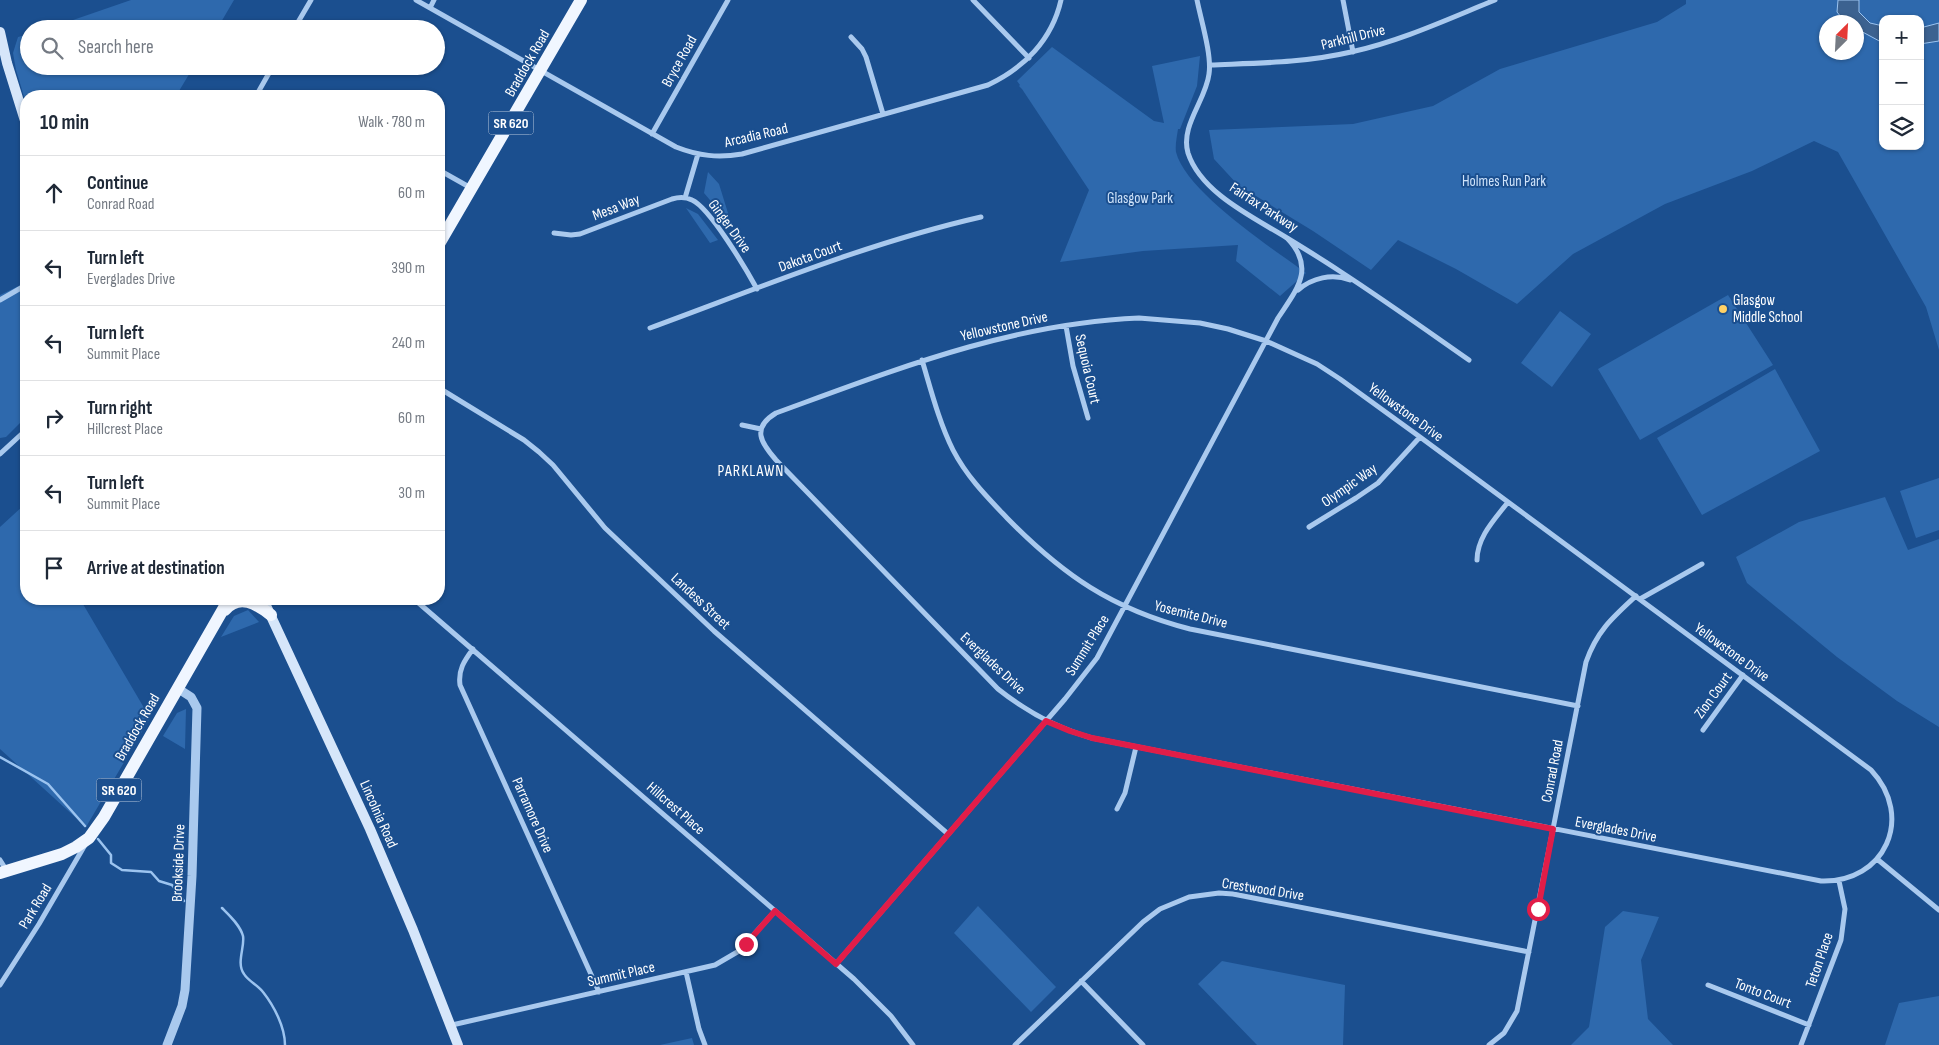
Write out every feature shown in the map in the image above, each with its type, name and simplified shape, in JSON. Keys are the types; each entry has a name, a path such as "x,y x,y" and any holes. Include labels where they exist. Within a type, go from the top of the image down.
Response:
{"main road":[{"name":"Braddock Road","path":"445,234 581,0"},
{"path":"0,32 2,53 20,106"},
{"name":"Braddock Road","path":"4,872 62,854 89,838 114,800 226,605"},
{"path":"217,620 230,605"},
{"path":"256,605 271,615"},
{"name":"Lincolnia Road","path":"266,605 370,829 414,930 452,1025 458,1045"}],"street":[{"path":"299,20 311,0"},
{"name":"Arcadia Road","path":"416,0 676,147 698,154 727,157 988,85 1014,71 1030,58 1049,32 1062,0"},
{"path":"430,8 434,0"},
{"name":"Bryce Road","path":"652,134 728,0"},
{"path":"973,0 1030,58"},
{"name":"Fairfax Parkway","path":"1196,0 1210,65 1207,85 1188,133 1188,152 1200,174 1226,200 1359,284 1468,360"},
{"path":"1343,0 1353,52"},
{"name":"Parkhill Drive","path":"1210,65 1280,63 1353,52 1415,32 1493,0"},
{"path":"851,37 862,49 866,57 883,114"},
{"path":"259,90 268,75"},
{"name":"Ginger Drive","path":"698,154 685,198 698,204 707,213 745,268 756,289"},
{"path":"445,173 472,188"},
{"name":"Mesa Way","path":"554,233 580,234 672,199 685,198"},
{"name":"Dakota Court","path":"650,328 897,239 981,217"},
{"name":"Summit Place","path":"836,964 1046,721 1097,658 1266,340 1302,277 1298,251 1286,238"},
{"name":"Summit Place","path":"1294,294 1310,282 1321,278 1343,278 1359,284"},
{"path":"0,300 20,288"},
{"name":"Yellowstone Drive","path":"761,429 768,418 776,413 922,360 1008,337 1066,326 1114,319 1169,320 1200,323 1266,340 1317,364 1340,379 1871,770 1879,778 1889,798 1892,823 1885,847 1877,859"},
{"name":"Sequoia Court","path":"1066,326 1073,366 1088,418"},
{"name":"Yosemite Drive","path":"922,360 944,430 954,451 976,484 1037,548 1055,564 1084,584 1125,606 1167,623 1190,629 1578,706"},
{"name":"Landess Street","path":"445,392 524,440 539,452 558,470 605,528 714,631 948,834"},
{"path":"742,425 761,429"},
{"name":"Everglades Drive","path":"761,429 762,442 776,460 950,640 998,689 1027,711 1046,721 1085,736 1821,881 1839,881 1861,873 1877,859"},
{"path":"0,454 20,436"},
{"name":"Olympic Way","path":"1309,527 1378,483 1420,437"},
{"path":"1477,560 1478,546 1482,537 1508,502"},
{"name":"Conrad Road","path":"1489,1045 1504,1033 1517,1011 1586,662 1599,634 1607,623 1638,598 1702,564"},
{"name":"Hillcrest Place","path":"421,605 874,997 891,1016 912,1045"},
{"name":"Parramore Drive","path":"473,649 460,668 460,685 599,992"},
{"name":"Zion Court","path":"1703,730 1743,675"},
{"name":"Brookside Drive","path":"167,1045 182,1006 185,990 192,867 197,708 191,697 177,688"},
{"path":"1117,809 1125,793 1136,746"},
{"name":"Park Road","path":"0,985 39,924 89,838"},
{"path":"1877,859 1939,910"},
{"path":"0,860 4,872"},
{"name":"Teton Place","path":"1801,1045 1841,940 1845,909 1839,881"},
{"name":"Crestwood Drive","path":"1015,1045 1142,922 1160,909 1189,897 1211,893 1233,894 1529,952"},
{"name":"Summit Place","path":"452,1025 715,965 734,955 775,911"},
{"path":"686,972 699,1029 705,1045"},
{"path":"1081,981 1143,1045"},
{"name":"Tonto Court","path":"1708,985 1809,1025"}],"green space":[{"path":"131,0 234,0 222,20 73,20"},
{"name":"Holmes Run Park","path":"1686,0 1939,0 1939,350 1926,307 1838,152 1814,141 1752,171 1665,204 1573,254 1517,304 1456,269 1398,240 1371,270 1313,231 1238,185 1214,159 1209,130 1353,124 1433,106 1500,69 1657,22 1686,4"},
{"path":"20,36 20,75 189,75 180,90 22,90 13,53 18,37"},
{"name":"Glasgow Park","path":"1052,47 1154,121 1164,123 1152,66 1200,56 1197,86 1180,129 1178,129 1176,152 1183,168 1196,184 1232,218 1306,273 1280,296 1236,261 1238,245 1143,251 1060,262 1089,190 1017,81"},
{"path":"708,172 719,184 732,226 704,193"},
{"path":"686,208 698,214 718,240 710,243"},
{"path":"20,285 20,423 6,437 0,438 0,295"},
{"path":"1728,295 1773,365 1640,440 1598,369"},
{"path":"1560,311 1591,334 1552,387 1521,363"},
{"path":"1775,369 1820,451 1702,515 1657,438"},
{"path":"1939,478 1939,530 1916,538 1900,491"},
{"path":"1885,497 1908,550 1939,539 1939,727 1897,701 1837,657 1747,583 1736,557 1799,522"},
{"path":"20,509 20,605 84,605 150,718 86,827 0,749 0,527"},
{"path":"248,610 259,622 221,637 234,616"},
{"path":"186,709 185,749 163,736 177,713"},
{"path":"978,906 1056,987 1031,1012 954,933"},
{"path":"1623,911 1659,917 1641,960 1648,1019 1673,1045 1571,1045 1589,1027 1605,927"},
{"path":"1222,961 1345,985 1343,1045 1257,1045 1198,984"},
{"path":"1939,996 1939,1045 1885,1045 1899,1003"},
{"path":"692,1038 694,1045 660,1045"}],"shaded area":[{"path":"1838,0 1859,0 1859,12 1862,15 1839,15 1837,12"},
{"path":"1864,17 1870,23 1879,25 1879,41 1864,33"},
{"path":"1939,23 1939,41 1924,43 1924,27"}],"waterway":[{"path":"0,757 48,784 85,826"},
{"path":"98,839 111,855 111,863 122,870 151,872 159,881 172,885 184,901"},
{"path":"222,908 242,932 242,970 271,1004 281,1024 285,1045"}],"place":[{"name":"Glasgow Middle School","path":"1723,309"}],"district":[{"name":"PARKLAWN","path":"751,470"}],"route":[{"path":"746,944 775,911 836,964 1046,721 1092,738 1553,829 1538,909"}]}
